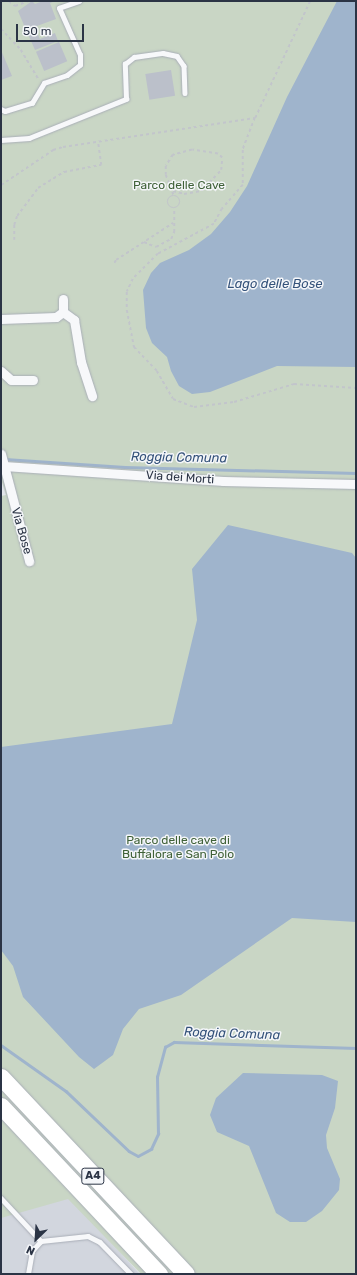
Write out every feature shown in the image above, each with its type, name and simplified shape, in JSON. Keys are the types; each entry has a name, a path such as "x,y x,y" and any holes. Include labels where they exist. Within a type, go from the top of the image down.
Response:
{"highway":[{"name":"A4","path":"1,1077 186,1274"},
{"name":"A4","path":"1,1106 159,1274"}],"street":[{"path":"62,298 63,312 74,320 81,362 92,396"},
{"path":"1,319 56,317 63,312"},
{"path":"1,370 11,380 32,380"},
{"name":"Via Bose","path":"1,454 30,561"},
{"name":"Via dei Morti","path":"4,466 223,481 356,484"}],"lane":[{"path":"1,109 5,111 32,103 44,83 68,75 80,65 80,55 59,8 79,1"},
{"path":"1,140 29,138 126,99 125,64 134,57 163,53 177,56 184,66 185,93"},
{"path":"1,1198 41,1242"},
{"path":"28,1274 32,1251 41,1242 88,1236 100,1242 131,1274"}],"path":[{"path":"9,1 15,6 28,1"},
{"path":"310,1 254,118 243,150 243,186 222,209 214,224 158,254 133,279 127,292 127,310 134,347 156,370 173,399 194,407 234,402 294,384 356,388"},
{"path":"1,28 21,50 37,79 44,83"},
{"path":"1,185 53,150 254,118"},
{"path":"14,240 14,225 18,216 38,188 64,172 101,165 98,142"},
{"path":"173,191 184,194 201,191 212,182 221,170 222,158 218,154 192,150 173,155 166,166 166,175 174,196"},
{"path":"179,198 184,194"},
{"path":"174,196 179,198"},
{"path":"174,196 168,203 174,208"},
{"path":"174,208 179,206 179,198"},
{"path":"144,242 156,247 164,244 174,232 174,208"},
{"path":"114,263 116,260 173,224"}],"shaded area":[{"path":"1,1122 140,1274 1,1274"}],"green space":[{"name":"Parco delle cave di Buffalora e San Polo","path":"1,1 356,1 356,1274 141,1274 68,1199 1,1218 1,496 6,495 1,479"}],"water":[{"name":"Lago delle Bose","path":"337,1 356,1 356,367 277,366 210,392 192,394 179,386 171,371 167,357 152,343 146,328 143,290 151,273 160,263 189,250 211,234 230,212 247,186 287,97"},
{"path":"228,525 352,553 356,558 356,922 292,918 181,995 139,1009 123,1029 113,1055 94,1069 79,1057 23,997 13,966 1,950 1,747 172,724 197,620 192,569"},
{"path":"243,1073 322,1075 338,1081 335,1108 326,1135 327,1148 340,1179 339,1190 322,1211 306,1222 290,1222 276,1213 249,1146 217,1132 210,1115 216,1098"}],"building":[{"path":"32,1 35,4 43,1 55,1 50,3 56,19 26,30 18,11"},
{"path":"35,28 40,39 55,33 58,41 35,50 27,32"},
{"path":"59,42 67,61 44,71 36,52"},
{"path":"1,50 12,76 1,80"},
{"path":"171,70 175,96 149,100 145,74"}],"waterway":[{"name":"Roggia Comuna","path":"5,459 125,467 356,473"},
{"name":"Roggia Comuna","path":"1,1045 66,1091 129,1151 138,1156 151,1149 158,1134 157,1077 165,1047 174,1042 356,1048"}],"park label":[{"name":"Parco delle Cave","path":"179,186"}]}
